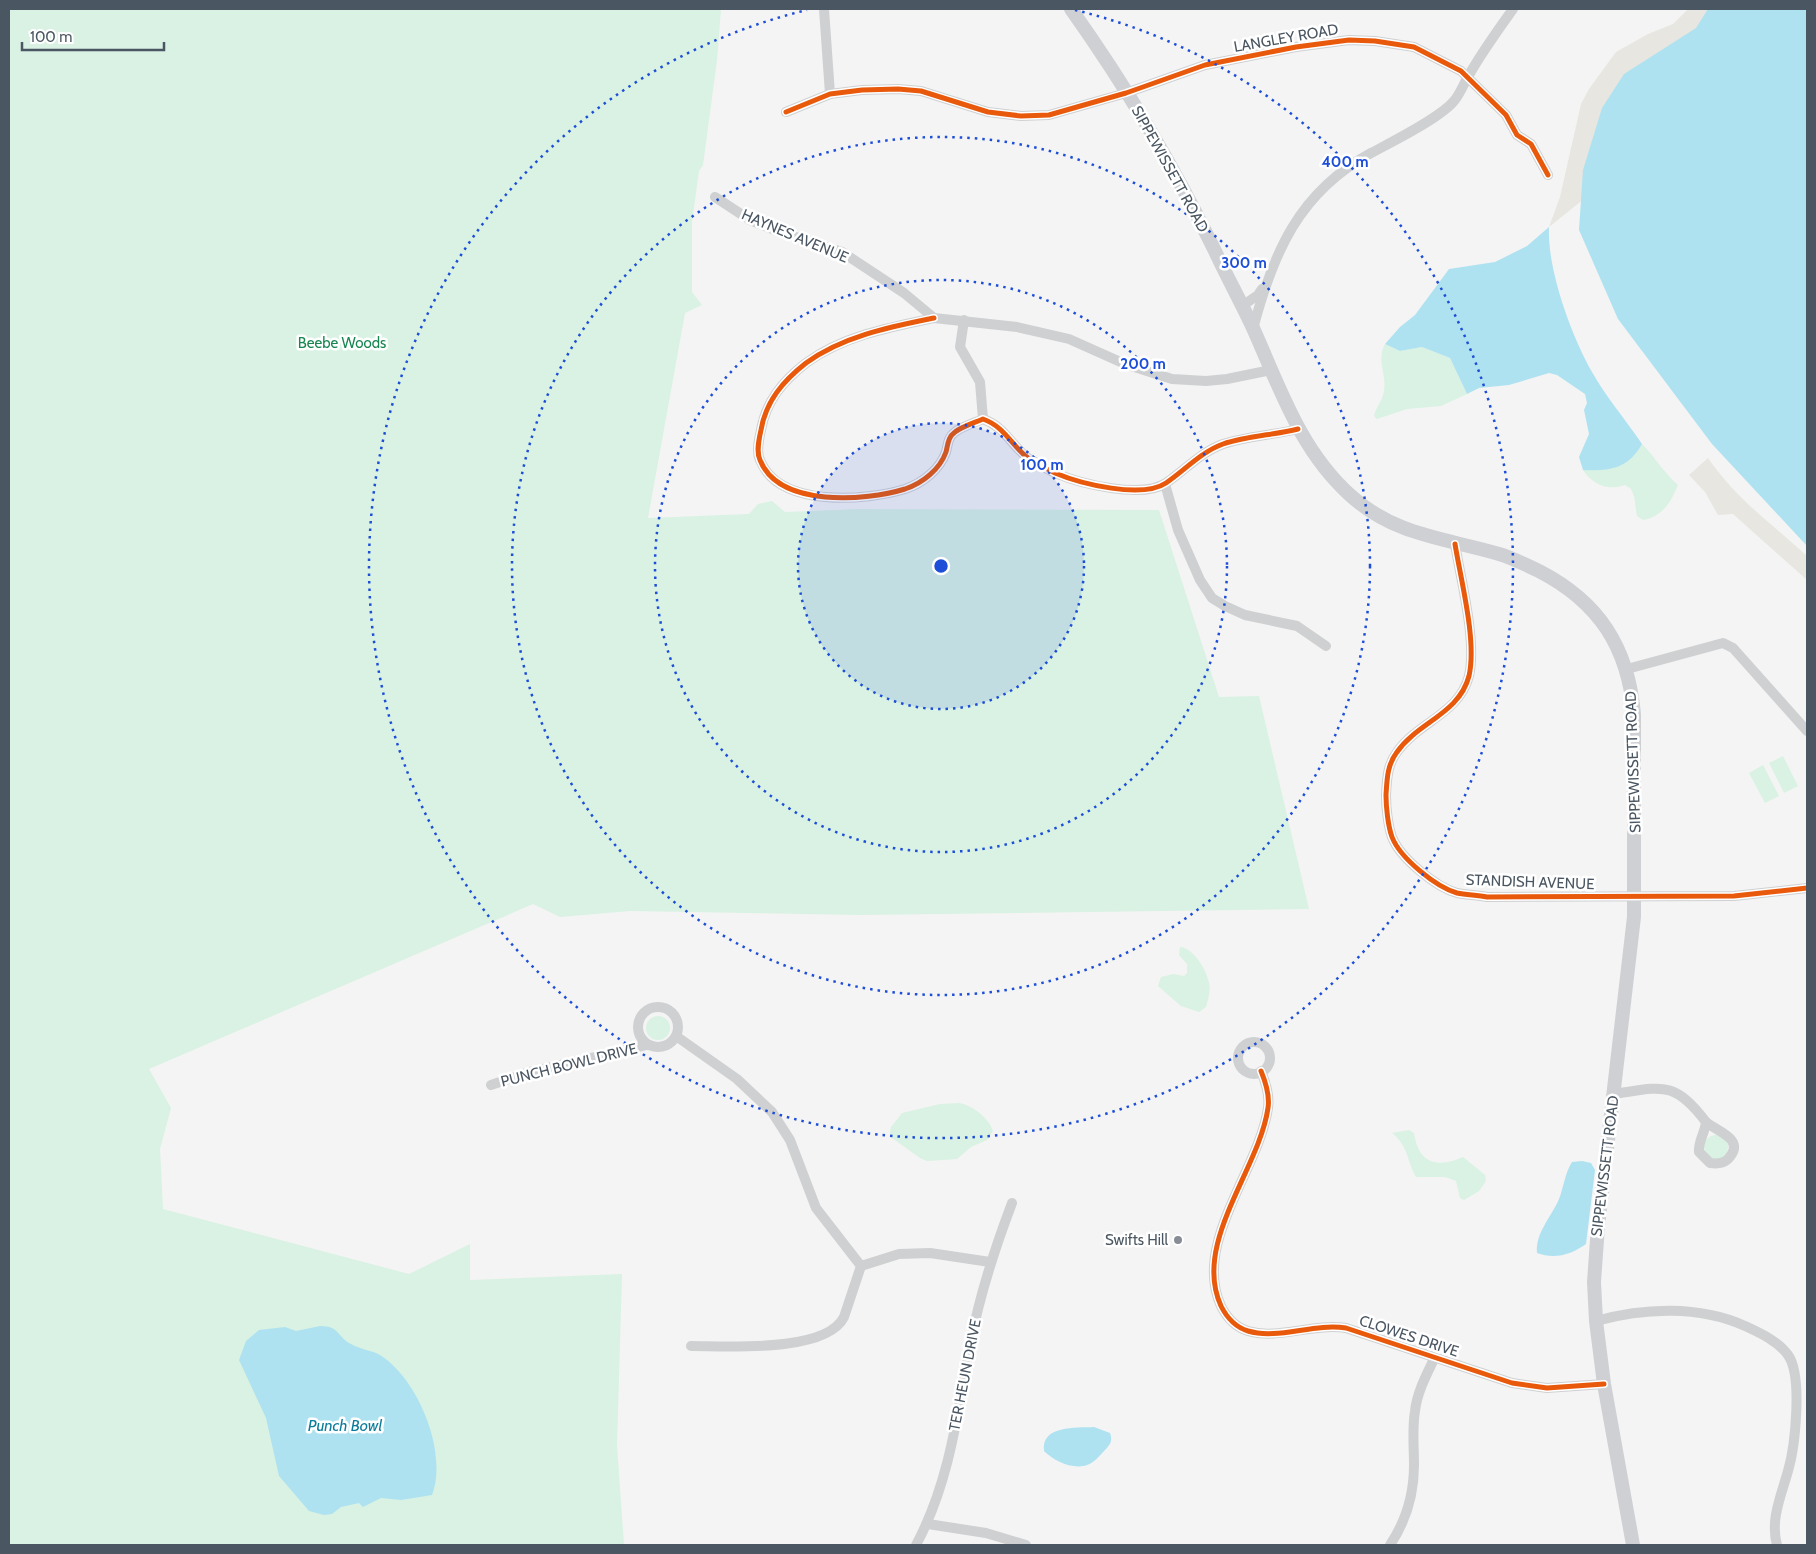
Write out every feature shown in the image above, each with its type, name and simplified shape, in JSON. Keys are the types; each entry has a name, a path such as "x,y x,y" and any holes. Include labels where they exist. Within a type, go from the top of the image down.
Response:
{"main road":[{"name":"SIPPEWISSETT ROAD","path":"1071,9 1126,93 1198,217 1253,329 1298,429 1308,448 1328,473 1363,506 1378,516 1409,530 1455,544 1500,554 1565,586 1596,612 1616,644 1626,669 1632,691 1634,714 1635,898 1595,1247 1594,1282 1596,1321 1604,1384 1633,1545"}],"street":[{"path":"824,9 830,94"},
{"path":"1242,306 1258,295 1290,228 1313,197 1347,167 1431,119 1454,102 1467,78 1513,9"},
{"name":"LANGLEY ROAD","path":"1126,93 1206,65 1296,47 1349,40 1414,47 1461,71 1506,115 1517,135 1531,144 1548,175"},
{"path":"786,112 830,94 862,90 898,89 921,91 988,112 1021,116 1048,115 1126,93"},
{"name":"HAYNES AVENUE","path":"715,197 750,220 777,231 842,252 904,293 934,318"},
{"path":"1253,329 1266,281"},
{"path":"1270,370 1227,379 1172,379 1125,364 1069,339 1017,327 934,318 891,327 846,341 807,362 781,385 770,401 763,419 758,443 759,460 770,476 796,492 815,496 854,497 905,489 929,476 940,464 948,439 956,432 983,419 996,424 1028,458 1056,473 1108,487 1138,491 1153,489 1165,484 1204,454 1223,444 1298,429"},
{"path":"964,320 960,347 980,382 983,419"},
{"path":"1165,484 1178,530 1200,580 1212,598 1245,615 1297,626 1326,646"},
{"name":"STANDISH AVENUE","path":"1455,544 1470,637 1471,660 1468,677 1459,698 1445,712 1414,734 1396,752 1387,773 1386,800 1392,837 1403,853 1426,876 1456,892 1487,897 1635,898 1734,896 1807,888"},
{"path":"1626,669 1723,643 1733,648 1807,731"},
{"name":"PUNCH BOWL DRIVE","path":"491,1085 529,1072 647,1045 654,1047 667,1045 676,1036 677,1023 675,1017 665,1009 652,1008 642,1015 638,1028 639,1034 647,1045"},
{"path":"676,1036 737,1079 772,1112 790,1140 816,1208 861,1266"},
{"name":"CLOWES DRIVE","path":"1261,1071 1269,1100 1267,1114 1249,1166 1221,1233 1215,1257 1216,1287 1224,1313 1239,1327 1266,1334 1324,1326 1339,1327 1372,1335 1512,1383 1533,1388 1604,1384"},
{"path":"1614,1094 1659,1088 1674,1091 1688,1100 1706,1122"},
{"name":"TER HEUN DRIVE","path":"916,1545 928,1524 958,1420 971,1340 990,1262 1012,1203"},
{"path":"861,1266 899,1254 930,1253 990,1262"},
{"path":"691,1346 775,1345 830,1332 840,1325 844,1317 861,1266"},
{"path":"1596,1321 1617,1315 1677,1312 1712,1314 1756,1331 1785,1351 1795,1373 1795,1408 1792,1456 1774,1524 1777,1545"},
{"path":"1390,1545 1410,1501 1414,1476 1414,1411 1420,1389 1434,1357"},
{"path":"928,1524 986,1533 1026,1545"}],"green space":[{"name":"Beebe Woods","path":"9,9 721,9 717,60 703,165 699,171 692,222 692,292 702,305 685,313 648,518 749,514 758,504 772,501 785,512 858,509 1159,510 1219,697 1259,696 1309,909 860,915 630,911 560,917 533,904 149,1069 171,1108 160,1149 163,1209 409,1274 470,1244 470,1280 622,1274 617,1445 624,1545 9,1545"},
{"path":"1385,344 1400,351 1422,347 1450,358 1467,394 1441,406 1407,409 1377,419 1374,416 1385,385 1381,356"},
{"path":"1642,444 1678,485 1661,512 1643,520 1637,516 1631,489 1625,485 1607,487 1601,485 1591,480 1583,470 1601,470 1624,463 1637,452"},
{"path":"1783,756 1798,786 1784,793 1769,763"},
{"path":"1763,765 1779,796 1765,803 1749,773"},
{"path":"1180,947 1190,951 1195,956 1208,978 1210,989 1208,1001 1206,1007 1199,1012 1181,1006 1158,986 1161,977 1173,974 1184,976 1187,973 1187,964 1179,955"},
{"path":"658,1016 666,1020 670,1028 666,1036 658,1040 650,1036 646,1028 650,1020"},
{"path":"959,1103 969,1106 979,1113 988,1121 993,1131 987,1140 971,1147 957,1159 927,1161 892,1138 890,1133 891,1127 902,1113 940,1104"},
{"path":"1409,1130 1414,1133 1416,1143 1424,1157 1430,1161 1445,1163 1463,1157 1485,1175 1486,1181 1479,1191 1464,1200 1460,1198 1456,1181 1445,1177 1416,1177 1404,1148 1392,1133"},
{"path":"1716,1135 1725,1138 1728,1147 1725,1156 1716,1159 1707,1156 1704,1147 1707,1138"}],"sand":[{"path":"1688,9 1714,9 1590,194 1549,227 1560,197 1581,104 1589,89 1616,52 1648,34 1673,24"},
{"path":"1708,458 1743,499 1807,556 1807,580 1733,514 1718,515 1705,492 1689,475"}],"water":[{"path":"1708,9 1807,9 1807,546 1712,444 1618,319 1579,230 1583,170 1602,108 1624,74 1696,28"},
{"path":"1549,227 1549,244 1556,282 1576,340 1598,381 1642,444 1631,459 1610,469 1583,470 1579,457 1589,434 1584,410 1587,403 1585,394 1557,375 1549,373 1509,385 1479,388 1467,394 1450,358 1422,347 1400,351 1385,344 1400,327 1415,315 1449,269 1495,262 1527,246"},
{"path":"1582,1161 1591,1163 1595,1170 1586,1244 1575,1251 1563,1255 1550,1256 1537,1253 1541,1232 1559,1199 1570,1166 1572,1162"},
{"name":"Punch Bowl","path":"320,1326 331,1328 351,1344 383,1357 396,1368 408,1383 419,1401 433,1439 436,1478 432,1495 401,1500 381,1498 363,1507 359,1503 341,1507 332,1514 324,1515 309,1511 279,1476 266,1418 239,1360 246,1341 259,1330 285,1327 296,1331"},
{"path":"1094,1427 1110,1433 1111,1441 1110,1445 1090,1464 1082,1466 1070,1465 1058,1461 1044,1451 1048,1436 1054,1432 1069,1428"}],"cycle path":[{"path":"786,112 830,94 862,90 898,89 921,91 988,112 1021,116 1049,115 1126,93 1205,65 1296,47 1349,40 1375,41 1414,47 1461,71 1506,115 1517,135 1531,144 1548,175"},
{"path":"934,318 884,329 851,339 820,354 790,377 771,401 763,420 759,437 759,457 770,476 785,486 804,493 825,497 869,496 905,489 918,483 935,470 940,464 953,434 961,428 983,419 991,422 1002,431 1028,458 1055,473 1095,485 1127,490 1142,490 1155,488 1166,483 1200,456 1215,447 1241,439 1298,429"},
{"path":"1455,544 1470,629 1471,662 1469,676 1464,689 1456,700 1416,733 1397,752 1389,767 1387,778 1386,805 1392,837 1403,854 1420,871 1449,890 1457,893 1487,897 1734,896 1807,888"},
{"path":"1261,1071 1266,1085 1268,1108 1253,1156 1221,1232 1215,1257 1214,1282 1221,1306 1232,1321 1248,1331 1271,1334 1321,1328 1346,1328 1512,1383 1547,1388 1604,1384"}],"place":[{"name":"Swifts Hill","path":"1178,1240"}]}
